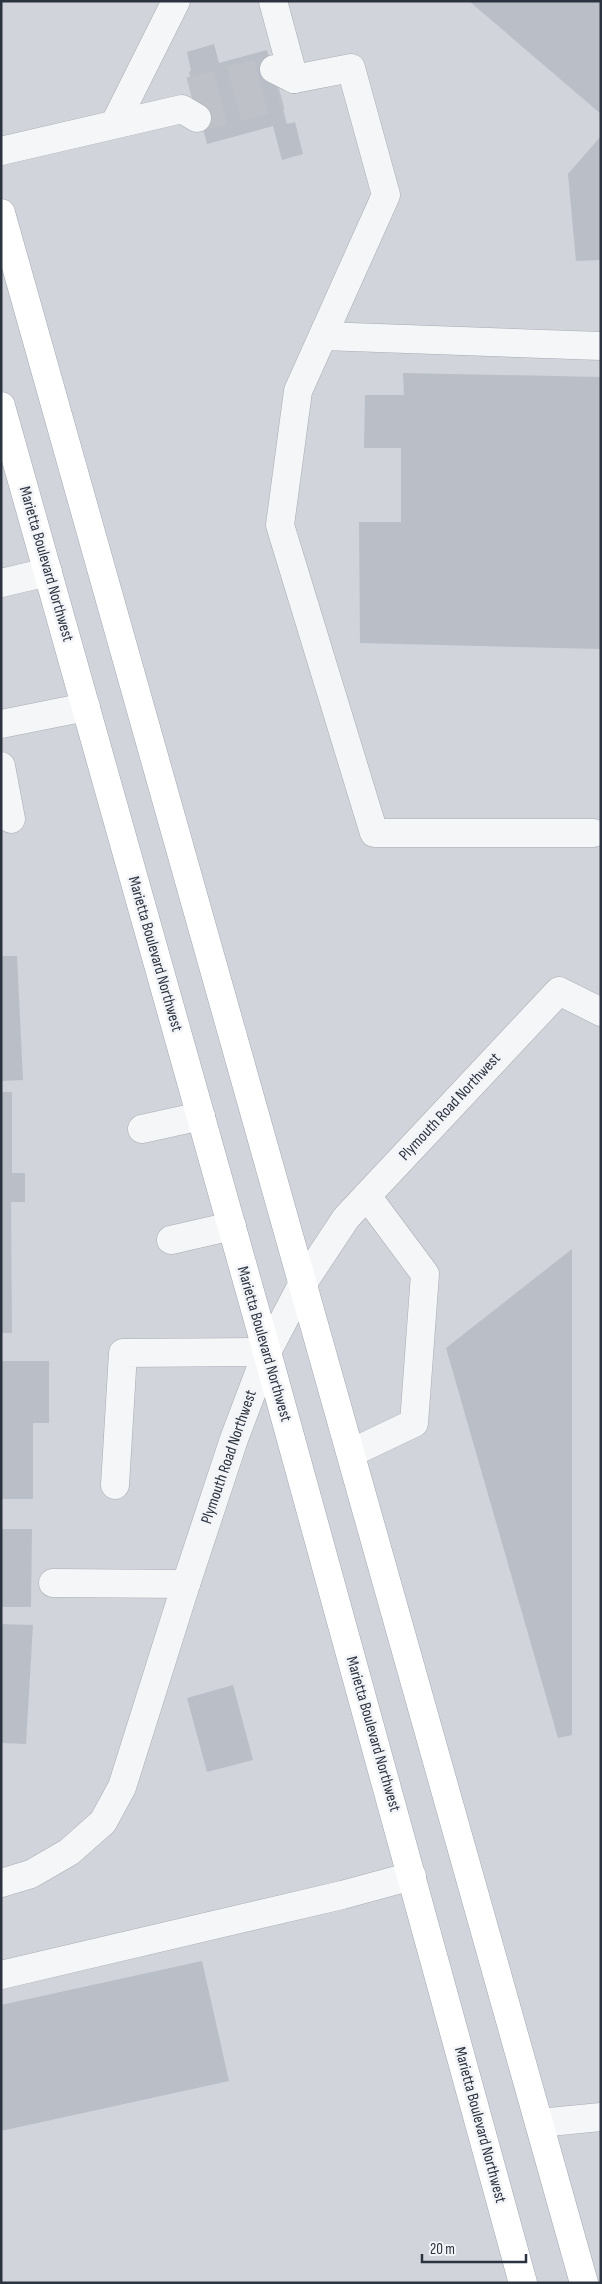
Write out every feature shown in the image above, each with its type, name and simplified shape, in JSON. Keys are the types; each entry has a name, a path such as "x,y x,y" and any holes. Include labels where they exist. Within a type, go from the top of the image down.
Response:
{"main road":[{"path":"1,213 584,2283"},
{"name":"Marietta Boulevard Northwest","path":"2,414 232,1226 412,1876 522,2283"}],"street":[{"path":"115,123 176,1"},
{"path":"274,1 283,82 351,68 386,195 298,391 280,525 374,833 593,833"},
{"path":"1,151 190,106"},
{"path":"323,336 601,346"},
{"path":"1,583 48,572"},
{"path":"1,724 86,707"},
{"path":"1,766 11,819"},
{"name":"Plymouth Road Northwest","path":"1,1883 31,1874 69,1852 103,1822 122,1787 234,1439 267,1352 303,1283 346,1218 559,991 601,1012"},
{"path":"142,1129 200,1116"},
{"path":"351,1453 414,1423 425,1274 366,1196"},
{"path":"171,1240 232,1226"},
{"path":"115,1485 123,1353 267,1352"},
{"path":"53,1583 186,1584"},
{"path":"1,1975 342,1895 412,1876"},
{"path":"539,2123 601,2117"}],"shaded area":[{"path":"1,1 601,1 601,2283 1,2283"}],"building":[{"path":"469,1 601,1 601,114"},
{"path":"214,44 219,63 267,50 287,124 295,122 303,154 282,160 273,126 207,144 189,72 191,71 187,52"},
{"path":"601,136 601,260 576,261 568,174"},
{"path":"403,373 601,377 601,649 360,643 359,522 401,522 401,448 364,448 365,395 404,395"},
{"path":"1,956 17,956 23,1080 1,1081"},
{"path":"1,1092 12,1092 12,1173 25,1173 25,1202 11,1202 12,1333 1,1333"},
{"path":"572,1249 572,1735 558,1738 446,1348"},
{"path":"1,1361 49,1361 49,1423 33,1423 33,1499 1,1499"},
{"path":"1,1529 32,1529 31,1607 1,1607"},
{"path":"1,1624 33,1625 26,1744 1,1743"},
{"path":"233,1685 253,1760 207,1772 187,1698"},
{"path":"202,1961 229,2081 1,2131 1,2005"}],"tunnel":[{"path":"190,91 274,69"},
{"path":"197,118 281,96"}]}
